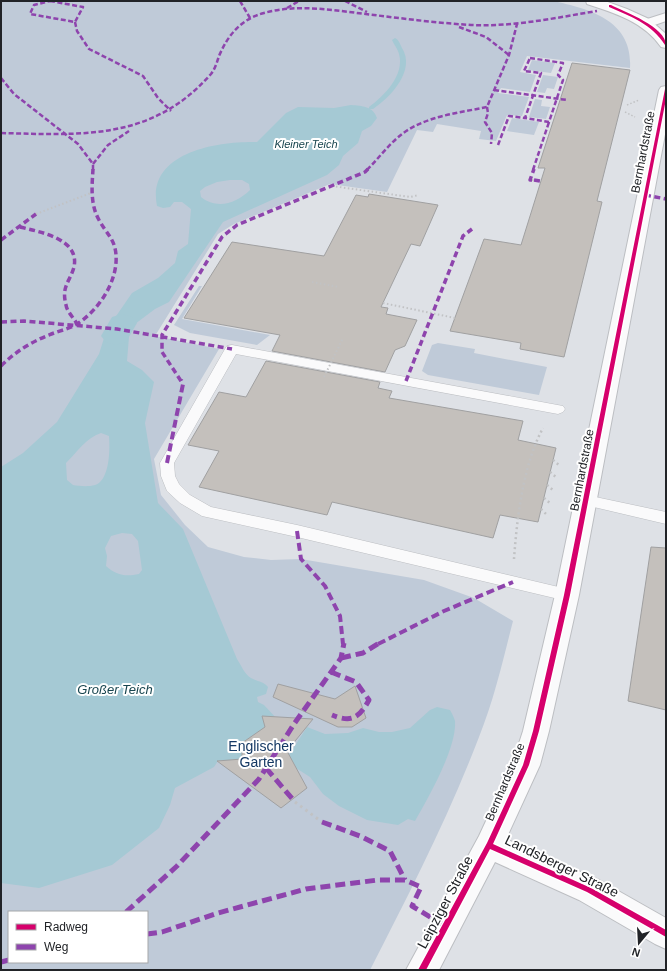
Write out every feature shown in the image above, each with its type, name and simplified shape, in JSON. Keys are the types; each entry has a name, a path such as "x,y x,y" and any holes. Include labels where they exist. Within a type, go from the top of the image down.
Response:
{"main road":[{"path":"592,1 610,6 646,24 664,39 666,44"},
{"path":"646,24 666,17"},
{"name":"Bernhardstraße","path":"489,845 526,765 567,595 666,90"},
{"name":"Landsberger Straße","path":"489,845 589,890 666,934"},
{"name":"Leipziger Straße","path":"422,970 489,845"}],"lane":[{"path":"558,409 232,349 167,463 168,476 172,487 185,500 207,512 567,595"},
{"path":"586,500 666,518"}],"path":[{"path":"332,186 410,197 419,195"},
{"path":"36,214 91,193"},
{"path":"312,282 339,287"},
{"path":"383,303 455,318"},
{"path":"324,376 343,338"},
{"path":"534,587 520,574 514,561 517,518 535,443"},
{"path":"553,460 560,466"},
{"path":"550,472 557,478"},
{"path":"547,485 554,491"},
{"path":"544,498 551,504"},
{"path":"541,509 548,516"},
{"path":"246,768 258,761"},
{"path":"295,802 322,822"}],"green space":[{"name":"Englischer Garten","path":"1,1 553,1 595,13 617,28 625,39 629,52 630,68 527,56 520,72 536,75 530,92 501,88 498,93 529,97 522,116 507,115 496,141 479,139 481,131 437,124 433,132 417,130 387,192 330,184 234,224 218,234 155,336 219,349 154,459 161,495 185,525 208,547 244,557 271,560 301,559 424,580 474,598 513,621 489,709 467,767 428,855 370,970 1,970"},
{"path":"532,60 555,63 551,73 528,70"},
{"path":"543,75 558,77 554,89 547,88 545,93 537,92"},
{"path":"535,99 542,100 541,106 550,107 546,119 529,117"},
{"path":"512,118 539,122 534,135 507,131"},
{"path":"199,286 202,286 182,319 270,335 257,345 190,333 174,325"},
{"path":"438,343 475,349 474,353 547,367 539,395 428,375 422,371 432,345"}],"water":[{"name":"Kleiner Teich","path":"351,105 363,106 373,111 377,118 371,126 362,131 358,143 343,156 339,165 327,175 223,222 169,302 155,309 135,324 112,322 132,293 158,278 175,263 178,251 188,244 191,209 182,202 174,202 170,207 163,208 157,206 157,188 162,173 174,162 188,153 223,144 257,142 286,113 298,107 334,108","holes":["242,180 249,184 250,190 245,195 233,201 220,204 207,201 201,197 200,191 217,182"]},
{"name":"Großer Teich","path":"105,335 129,337 127,361 142,370 154,382 145,423 158,503 183,529 237,659 249,677 268,687 266,694 257,697 258,702 264,705 278,720 242,743 243,755 236,761 218,761 214,767 175,788 170,805 159,828 112,865 39,888 1,883 1,467 23,453 57,422 99,354","holes":["101,433 109,436 108,464 104,477 95,485 73,485 67,480 66,463 86,442","122,533 132,534 138,541 142,570 139,574 121,574 106,566 107,556 105,548 111,536"]},
{"path":"437,707 450,710 455,721 454,732 447,758 441,772 415,821 408,819 398,825 367,820 339,806 323,794 310,777 285,761 307,727 325,734 348,733 363,728 379,732 392,732 410,728 430,710"}],"building":[{"path":"572,63 630,70 597,201 602,202 564,357 520,349 521,343 450,331 484,239 521,245 545,168 538,168"},
{"path":"369,194 438,205 420,246 411,244 381,307 388,308 386,314 417,320 405,346 395,350 385,372 272,351 280,335 184,318 232,242 324,256 356,195 368,197"},
{"path":"266,361 380,382 378,388 392,391 389,398 523,421 518,440 556,448 538,522 500,515 493,538 332,502 327,515 199,487 219,451 188,445 219,392 246,397"},
{"path":"651,547 666,548 666,710 628,701"},
{"path":"278,684 335,699 355,686 366,718 352,727 338,727 273,697"},
{"path":"262,716 313,719 287,751 307,788 281,808 217,761 242,759 242,743 265,727"}],"waterway":[{"path":"371,108 383,99 398,80 401,72 403,55 395,40"},
{"path":"116,336 122,323"}],"marked path":[{"path":"75,22 30,14 34,5 50,1 83,7 75,22 77,31 89,49 143,76 158,98 171,111"},
{"path":"240,1 250,18"},
{"path":"287,8 299,1"},
{"path":"345,1 367,12"},
{"path":"1,133 88,134 114,131 140,124 164,113 187,97 211,74 225,43 237,27 248,19 263,13 294,8 310,8 471,25 517,24 597,11"},
{"path":"167,463 183,384 162,352 162,335 222,237 237,225 365,172 401,135 416,125 437,117 487,107 509,55 517,24"},
{"path":"459,27 486,37 509,55"},
{"path":"498,145 509,116 525,118 541,73 524,71 530,58 563,63 558,75 563,80 549,122 525,118"},
{"path":"1,78 14,94 78,144 93,164 93,204 100,221 114,242 116,257 115,268 107,290 101,300 86,317 77,324 41,338 20,349 1,366"},
{"path":"494,90 567,100"},
{"path":"487,107 488,113 485,122 492,133 491,144"},
{"path":"532,180 530,180 549,122"},
{"path":"93,164 108,145 129,131"},
{"path":"534,180 540,181"},
{"path":"645,195 666,199"},
{"path":"1,240 36,214"},
{"path":"20,227 55,236 63,241 72,252 74,266 65,285 66,306 77,324"},
{"path":"406,381 463,236 472,229"},
{"path":"1,322 24,321 94,326 163,336 232,349"},
{"path":"127,911 177,866 259,779 294,724 341,658 344,641 340,616 325,586 301,559 297,531"},
{"path":"341,658 363,653 390,637 444,611 513,582"},
{"path":"331,672 356,682 369,700 362,712 354,718 344,719 332,715"},
{"path":"258,761 269,763"},
{"path":"266,768 295,802"},
{"path":"322,822 360,836 390,851 405,880"},
{"path":"148,934 162,932 218,913 306,889 378,880 405,880 421,887 412,906 445,926"},
{"path":"1,962 8,960"}],"cycle path":[{"path":"610,6 642,21 656,31 666,44"},
{"path":"422,970 489,845 526,765 536,731 567,595 666,90"},
{"path":"489,845 589,890 666,934"}]}
